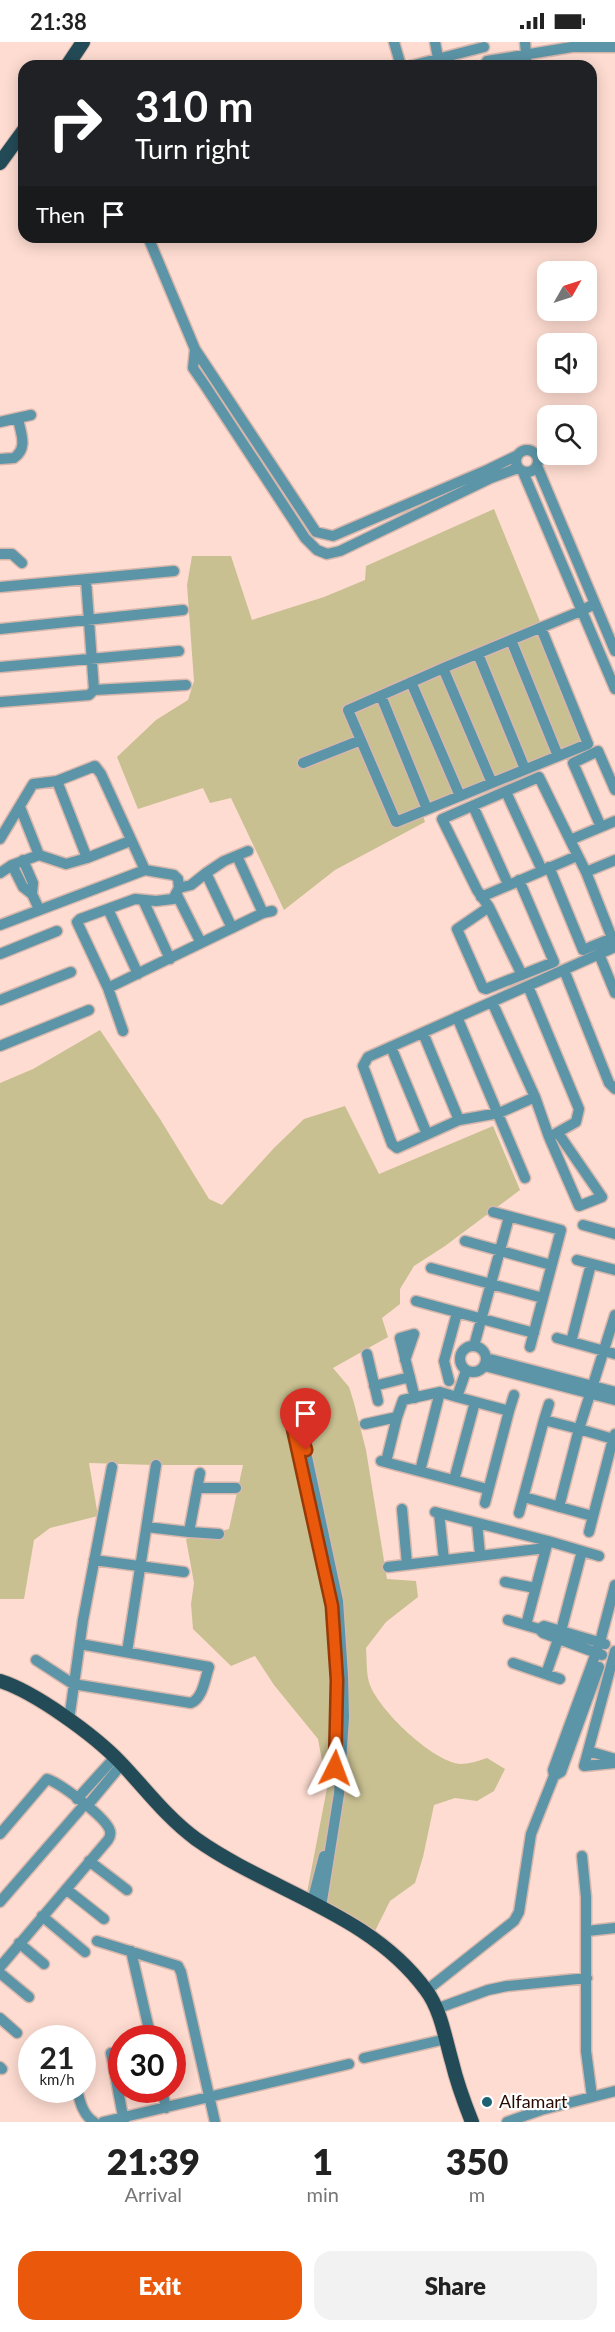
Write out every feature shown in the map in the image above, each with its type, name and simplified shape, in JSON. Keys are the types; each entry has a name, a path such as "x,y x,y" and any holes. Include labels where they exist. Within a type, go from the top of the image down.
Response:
{"main road":[{"path":"72,60 83,42"},
{"path":"0,162 18,139"},
{"path":"0,1682 23,1691 69,1720 118,1761 153,1800 197,1839 379,1942 411,1972 426,1990 436,2008 461,2097 472,2122"}],"street":[{"path":"394,42 399,60"},
{"path":"435,42 438,58"},
{"path":"431,60 483,44 485,60"},
{"path":"496,60 526,48 603,44 615,47"},
{"path":"151,243 195,349 311,528 320,534 333,536 488,470 524,450 533,452 594,603 614,645 601,656"},
{"path":"195,349 194,368 210,394 297,529 317,550 327,554 340,551 491,478 521,470 531,472 537,466"},
{"path":"0,422 18,420 31,415"},
{"path":"0,459 14,458 22,450 18,420"},
{"path":"518,455 516,461 615,689"},
{"path":"0,554 12,554 22,563"},
{"path":"0,587 174,571"},
{"path":"86,580 94,690"},
{"path":"541,628 588,744 396,822 348,711 443,668 581,611 594,603"},
{"path":"0,629 183,610"},
{"path":"511,640 558,756"},
{"path":"0,668 179,651"},
{"path":"478,654 525,769"},
{"path":"443,668 492,783"},
{"path":"411,682 460,796"},
{"path":"0,702 89,695 94,690 186,685"},
{"path":"381,696 427,809"},
{"path":"303,762 361,740"},
{"path":"601,827 573,763 598,751 615,790"},
{"path":"0,839 33,784 57,781 91,766 98,769 145,870"},
{"path":"506,792 583,950 612,938 586,872 539,777 442,819 522,975"},
{"path":"57,781 87,858"},
{"path":"473,806 554,962 486,989 483,988 457,929 489,907"},
{"path":"20,807 39,855"},
{"path":"570,840 615,821"},
{"path":"0,873 17,862 39,855 66,864 130,841"},
{"path":"123,1031 108,988 77,924 80,919 135,899 168,901 206,873 248,852"},
{"path":"108,988 267,912 237,856"},
{"path":"481,897 577,856"},
{"path":"586,872 615,860"},
{"path":"17,862 33,883 32,894 39,909"},
{"path":"0,925 145,870 174,875 178,879 178,892 201,943"},
{"path":"206,873 232,927"},
{"path":"143,900 170,959"},
{"path":"108,909 138,974"},
{"path":"0,954 57,931"},
{"path":"535,1097 499,1113 459,1120 397,1148 392,1144 363,1066 368,1058 391,1047 615,947"},
{"path":"599,954 615,993"},
{"path":"564,970 609,1083 615,1089"},
{"path":"0,999 70,972"},
{"path":"528,986 579,1109 576,1122 553,1135"},
{"path":"492,1002 553,1135 579,1206 602,1197 553,1135"},
{"path":"0,1046 89,1010"},
{"path":"457,1017 525,1178"},
{"path":"423,1033 459,1120"},
{"path":"391,1047 427,1134"},
{"path":"493,1212 561,1230 530,1347"},
{"path":"474,1346 510,1217"},
{"path":"583,1225 615,1234"},
{"path":"465,1241 551,1265"},
{"path":"576,1260 615,1270"},
{"path":"571,1342 591,1264"},
{"path":"431,1268 543,1298"},
{"path":"416,1301 534,1333"},
{"path":"449,1381 444,1361 457,1312"},
{"path":"559,1507 579,1429 592,1390 610,1353 615,1316"},
{"path":"556,1338 610,1353"},
{"path":"474,1346 480,1348 485,1362 477,1372 466,1371 462,1367 460,1355 468,1347 474,1346"},
{"path":"366,1354 378,1401"},
{"path":"405,1360 415,1398"},
{"path":"485,1362 592,1390 615,1400"},
{"path":"457,1397 466,1371"},
{"path":"374,1386 410,1377"},
{"path":"592,1390 615,1392"},
{"path":"420,1471 440,1392"},
{"path":"488,1489 384,1461 403,1400 440,1392 509,1411"},
{"path":"485,1503 514,1395"},
{"path":"454,1480 476,1402"},
{"path":"519,1514 549,1404"},
{"path":"295,1411 301,1429 338,1601 343,1676 344,1717 339,1794 316,1905 332,1810 337,1740 337,1680 332,1606 293,1429 295,1411"},
{"path":"544,1420 614,1436 589,1532"},
{"path":"365,1424 396,1422"},
{"path":"127,1652 156,1465"},
{"path":"69,1720 94,1560 112,1467"},
{"path":"189,1532 200,1473"},
{"path":"197,1488 236,1488"},
{"path":"524,1497 592,1516"},
{"path":"402,1509 407,1563"},
{"path":"444,1560 437,1512 516,1533 547,1545 599,1556"},
{"path":"477,1523 480,1554"},
{"path":"147,1527 219,1534"},
{"path":"516,1533 516,1550"},
{"path":"388,1567 547,1545"},
{"path":"526,1625 547,1545"},
{"path":"546,1674 560,1635 582,1551"},
{"path":"94,1560 184,1572"},
{"path":"505,1582 535,1588"},
{"path":"426,1990 506,1928 519,1912 531,1834 554,1776 561,1772 606,1659 615,1585"},
{"path":"615,1612 584,1766 615,1761"},
{"path":"508,1620 540,1629 544,1626 606,1659"},
{"path":"36,1660 73,1684 191,1703 196,1701 209,1667 80,1644"},
{"path":"554,1776 552,1770 606,1659"},
{"path":"513,1663 560,1679"},
{"path":"588,1751 615,1761"},
{"path":"0,1902 118,1761"},
{"path":"0,1833 47,1779 55,1782 83,1803 108,1826 110,1834 108,1840 0,1967"},
{"path":"582,1856 587,1931 586,2051 592,2097"},
{"path":"89,1861 127,1890"},
{"path":"66,1888 104,1919"},
{"path":"42,1916 85,1952"},
{"path":"587,1931 615,1928"},
{"path":"97,1941 178,1966 215,2122"},
{"path":"19,1943 44,1965"},
{"path":"131,1951 148,2025"},
{"path":"0,1973 29,1997"},
{"path":"436,2008 488,1990 507,1986 587,1978"},
{"path":"0,2018 17,2033"},
{"path":"364,2058 446,2039"},
{"path":"103,2122 124,2120 349,2064"},
{"path":"507,2122 541,2110 615,2091"},
{"path":"82,2103 87,2117 94,2122"},
{"path":"122,2103 124,2120"},
{"path":"165,2103 166,2108"}],"shaded area":[{"path":"494,509 588,739 420,807 425,822 335,870 284,910 231,798 210,803 203,788 138,809 117,757 156,720 188,700 194,681 187,585 192,556 231,556 252,620 324,597 365,580 366,566"},
{"path":"100,1030 160,1119 209,1199 222,1205 304,1119 345,1106 379,1174 493,1126 520,1190 445,1246 414,1266 400,1289 400,1304 382,1318 388,1337 333,1368 349,1387 354,1403 366,1450 387,1579 416,1581 418,1597 386,1622 366,1648 370,1685 395,1721 436,1754 460,1764 487,1758 505,1769 494,1791 477,1801 455,1798 434,1805 415,1883 390,1901 372,1937 305,1903 327,1788 318,1739 274,1685 255,1656 231,1666 193,1629 191,1604 194,1583 186,1539 229,1529 243,1465 89,1463 98,1516 50,1528 34,1540 24,1599 0,1599 0,1083 33,1069"}],"place":[{"name":"Alfamart","path":"487,2102"}],"route":[{"path":"306,1450 295,1411 293,1429 332,1606 337,1680 335,1768"}]}
